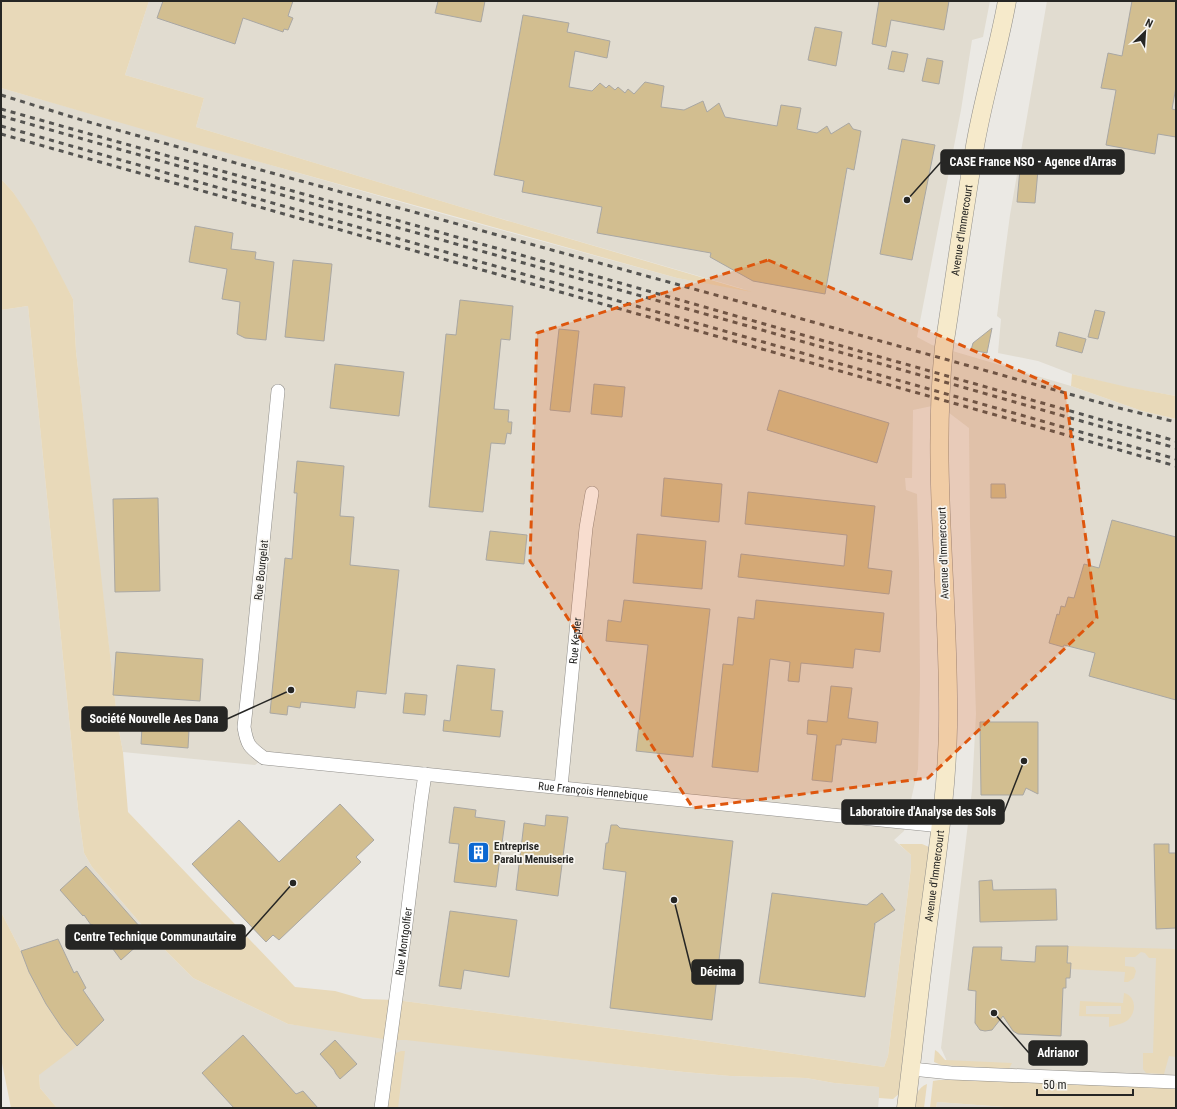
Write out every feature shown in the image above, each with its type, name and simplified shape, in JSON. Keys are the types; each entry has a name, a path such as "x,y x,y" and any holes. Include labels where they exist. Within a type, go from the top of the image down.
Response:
{"main road":[{"name":"Avenue d'Immercourt","path":"906,1108 912,1069 914,1039 946,779 948,725 940,448 940,381 974,152 1000,40 1007,1"}],"street":[{"name":"Rue Bourgelat","path":"250,747 245,736 244,726 278,391"},
{"name":"Rue Kepler","path":"561,788 586,528 592,493"},
{"name":"Rue François Hennebique","path":"250,747 264,758 941,826"},
{"name":"Rue Montgolfier","path":"381,1108 425,774"},
{"path":"912,1069 958,1073 1176,1082"}],"highlighted area":[{"path":"768,260 1065,391 1097,618 928,778 693,808 530,561 537,333"}],"shaded area":[{"path":"1,1 149,1 125,75 204,98 196,127 471,210 752,292 677,278 180,140 1,88"},
{"path":"149,1 990,1 983,37 972,40 961,110 917,337 932,345 1071,386 1142,411 1176,419 1176,1082 951,1073 941,1048 972,790 976,714 970,524 969,428 944,409 932,406 913,410 912,478 905,478 906,490 917,494 920,683 918,769 904,831 894,840 911,855 911,867 888,1056 884,1067 677,1037 396,1000 425,774 264,758 255,765 123,752 118,726 99,562 76,351 73,299 13,192 1,179 1,88 446,215 677,278 747,290 471,210 196,127 204,98 125,75"},
{"path":"1047,1 1176,1 1176,396 1124,387 1072,374 1038,361 998,353 1001,319 997,316 1010,215"},
{"path":"1,179 13,192 35,226 73,299 76,351 118,726 123,752 128,812 295,987 335,991 363,999 396,1000 677,1037 884,1067 888,1056 911,867 911,855 899,844 922,844 929,847 900,1093 893,1099 879,1098 879,1087 834,1083 806,1078 730,1076 684,1072 406,1040 390,1040 288,1024 193,978 153,938 92,867 84,853 78,809 28,306 1,310"},
{"path":"28,306 78,809 84,853 92,867 153,938 193,978 288,1024 684,1072 730,1076 806,1078 834,1083 880,1087 878,1108 57,1108 40,1088 39,1075 62,1028 40,993 1,912 1,310"},
{"path":"1072,374 1127,387 1176,396 1176,419 1142,411 1071,386"},
{"path":"1,912 40,992 62,1028 77,1046 39,1075 40,1088 57,1108 11,1108 1,1058"},
{"path":"1068,946 1176,949 1176,1057 1169,1056 1164,1074 1146,1073 1143,1069 1143,1053 1153,1053 1156,958 1149,958 1145,953 1141,952 1135,957 1125,957 1125,966 1134,967 1136,971 1134,978 1128,982 1124,982 1125,972 1071,969 1071,963 1067,963"},
{"path":"1124,993 1131,997 1133,1001 1134,1009 1131,1017 1124,1022 1109,1027 1109,1017 1079,1016 1080,1001 1123,1003","holes":["1086,1006 1121,1006 1121,1014 1086,1014"]},
{"path":"935,1050 945,1060 1012,1063 1009,1069 941,1065 934,1062"},
{"path":"405,1051 398,1108 388,1108 395,1056 396,1053"},
{"path":"951,1073 1176,1082 1176,1108 1019,1108 937,1102 936,1108 930,1108 933,1081 949,1080"},
{"path":"927,1084 924,1108 913,1108 917,1094 921,1088"},
{"path":"937,1102 1019,1108 936,1108"}],"building":[{"path":"163,1 293,1 288,16 293,18 288,30 284,29 283,32 243,18 235,44 157,18"},
{"path":"438,1 485,1 481,22 435,13"},
{"path":"879,1 949,1 944,30 891,20 886,47 872,44"},
{"path":"1132,1 1176,1 1176,87 1172,109 1176,110 1176,137 1158,134 1155,154 1106,145 1116,90 1101,88 1108,53 1122,56"},
{"path":"523,15 569,23 567,32 610,41 607,58 575,51 569,87 592,91 600,83 606,88 609,85 615,90 618,87 625,93 628,89 634,94 645,82 664,86 661,107 684,110 703,101 707,112 719,103 725,117 777,126 781,105 801,108 797,129 817,133 827,126 831,134 849,123 853,129 861,131 854,170 847,168 825,294 753,281 710,257 711,253 597,233 602,207 522,192 524,181 494,175"},
{"path":"815,27 842,32 836,66 808,60"},
{"path":"892,51 908,54 904,72 888,69"},
{"path":"927,58 943,61 939,84 922,81"},
{"path":"902,139 935,145 912,260 880,254"},
{"path":"1021,158 1039,159 1035,203 1017,202"},
{"path":"195,226 233,233 231,249 256,252 255,259 274,262 266,340 245,338 237,334 240,302 222,299 227,269 189,262"},
{"path":"293,260 332,264 324,341 285,337"},
{"path":"460,300 513,306 510,340 501,339 494,409 509,410 508,422 512,422 511,434 507,433 505,444 491,443 483,512 429,507 446,334 456,335"},
{"path":"1095,310 1105,312 1098,339 1088,337"},
{"path":"992,328 987,353 971,350 973,343"},
{"path":"559,329 579,331 570,412 550,410"},
{"path":"1059,332 1086,339 1082,353 1056,346"},
{"path":"335,364 404,372 399,416 330,408"},
{"path":"594,384 625,387 622,417 591,414"},
{"path":"779,390 889,423 877,463 767,430"},
{"path":"297,461 344,466 340,516 354,517 350,565 399,570 386,694 357,691 355,708 301,702 300,708 288,706 287,715 270,713 285,558 292,559 297,493 294,493"},
{"path":"664,478 722,484 719,522 661,516"},
{"path":"991,484 1005,484 1006,498 991,498"},
{"path":"748,492 875,506 868,568 892,571 889,594 738,577 741,554 844,566 847,535 745,524"},
{"path":"158,498 160,591 115,592 113,499"},
{"path":"1112,520 1176,537 1176,700 1089,676 1095,653 1064,645 1063,647 1049,643 1057,614 1059,615 1061,606 1065,607 1068,597 1074,598 1084,564 1099,568"},
{"path":"490,531 527,535 524,564 486,560"},
{"path":"637,534 706,541 702,589 633,583"},
{"path":"624,600 710,609 693,757 636,751 648,645 606,641 608,620 621,622"},
{"path":"756,600 884,613 880,652 855,649 853,668 801,663 799,682 788,681 790,662 770,659 758,772 712,767 723,664 733,665 738,617 754,619"},
{"path":"116,652 203,659 200,701 113,695"},
{"path":"457,665 495,669 491,710 503,711 500,737 443,731 444,720 450,721"},
{"path":"831,686 852,688 848,718 878,722 876,743 842,739 841,745 836,745 832,782 812,780 817,735 807,734 808,720 827,722"},
{"path":"405,693 427,695 425,715 403,713"},
{"path":"980,722 1038,722 1038,794 1026,788 1023,795 981,795"},
{"path":"142,727 189,730 188,748 141,744"},
{"path":"340,804 374,840 356,857 361,862 279,940 273,935 266,942 192,864 239,820 279,862"},
{"name":"Entreprise Paralu Menuiserie","path":"454,807 476,810 475,817 505,821 496,887 454,882 459,844 449,843"},
{"path":"546,815 568,817 558,896 516,890 524,823 545,826"},
{"path":"611,825 617,825 620,828 733,841 712,1020 610,1008 626,872 603,869 606,843 608,843"},
{"path":"1154,844 1169,844 1169,853 1176,853 1176,928 1156,929"},
{"path":"86,866 148,936 121,960 107,941 106,942 100,933 98,934 92,924 91,925 84,915 83,916 60,890"},
{"path":"992,880 993,890 1056,889 1057,920 980,922 979,881"},
{"path":"772,893 867,905 882,893 895,910 874,924 865,997 759,983"},
{"path":"450,911 517,920 509,977 464,970 461,989 439,986"},
{"path":"58,939 74,973 77,971 86,988 83,990 104,1020 77,1046 62,1028 46,1004 29,972 21,951"},
{"path":"1036,946 1068,946 1067,963 1071,963 1070,978 1066,978 1066,988 1063,988 1061,1036 1018,1034 1013,1031 1003,1016 992,1030 980,1030 975,1023 976,991 968,990 973,947 1002,947 1001,960 1035,962"},
{"path":"243,1035 296,1094 303,1091 318,1108 234,1108 202,1073"},
{"path":"335,1040 357,1064 340,1079 320,1054"}],"railway":[{"path":"1,95 85,121 261,170 763,308 1119,408 1176,422"},
{"path":"1,109 1176,441"},
{"path":"1,116 1176,448"},
{"path":"1,126 1176,459"},
{"path":"1,134 1176,466"}],"place":[{"name":"CASE France NSO - Agence d'Arras","path":"907,200"},
{"name":"Société Nouvelle Aes Dana","path":"291,690"},
{"name":"Laboratoire d'Analyse des Sols","path":"1024,761"},
{"name":"Entreprise Paralu Menuiserie","path":"479,852"},
{"name":"Centre Technique Communautaire","path":"293,883"},
{"name":"Décima","path":"674,900"},
{"name":"Adrianor","path":"994,1013"}]}
